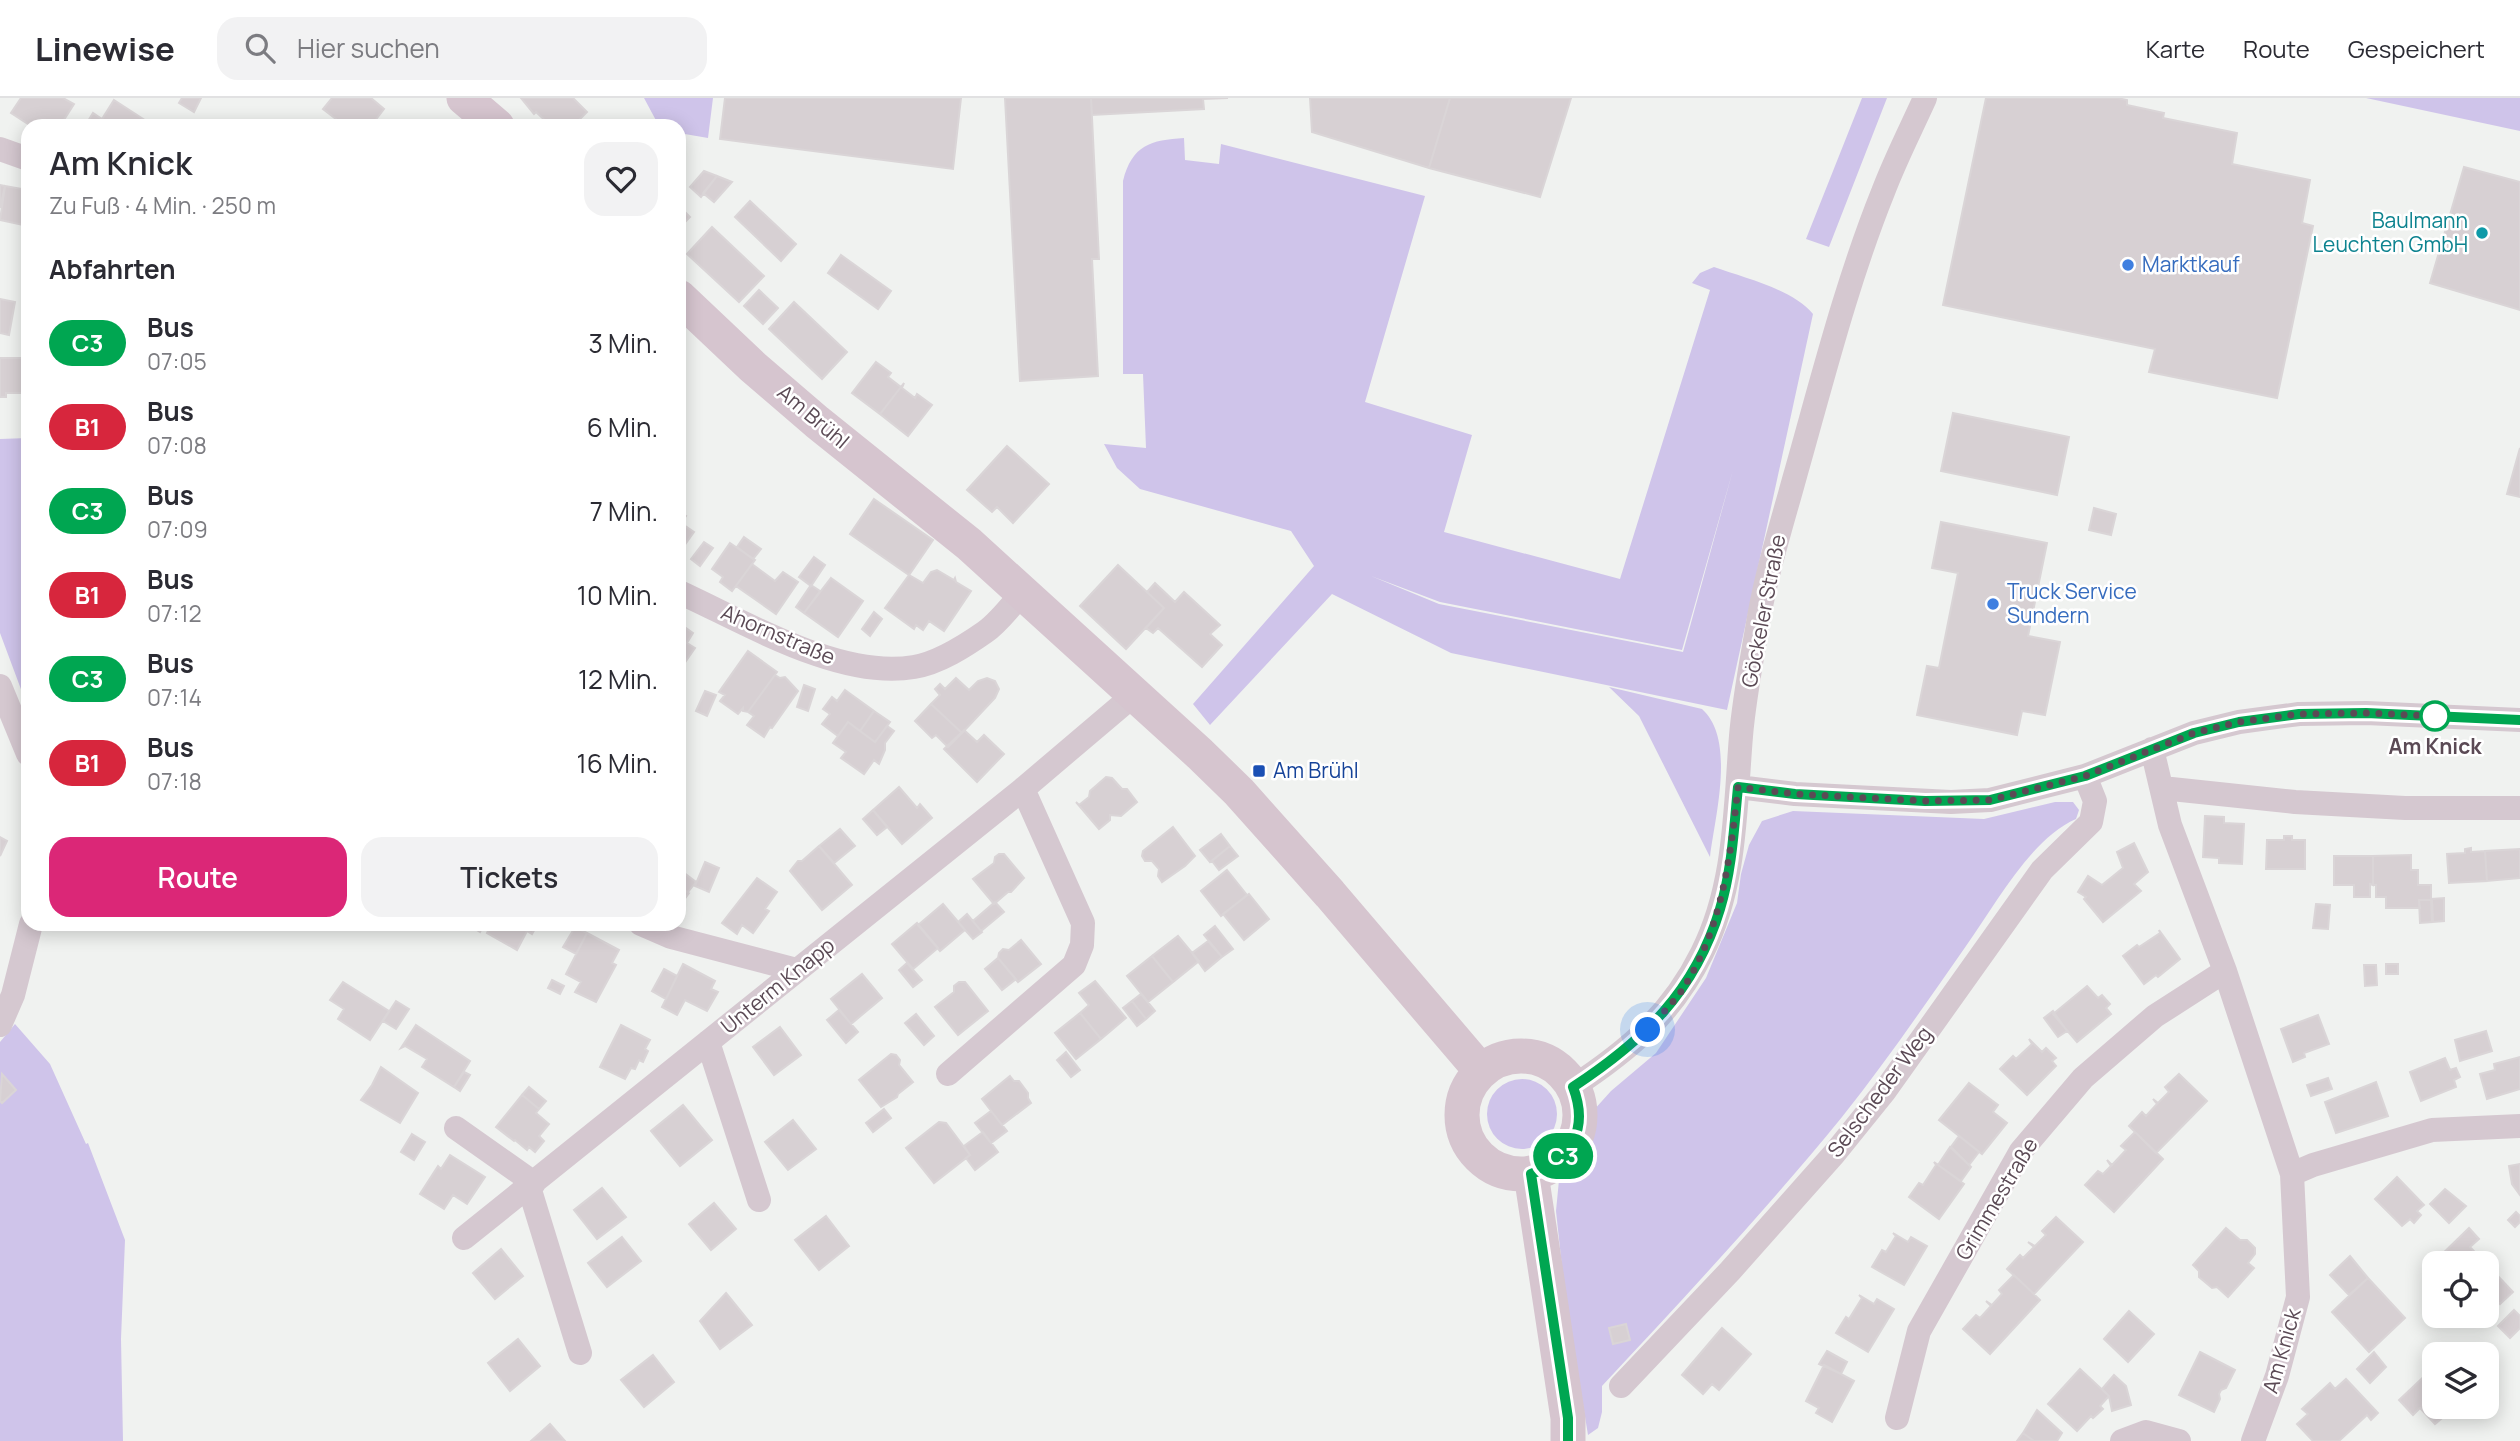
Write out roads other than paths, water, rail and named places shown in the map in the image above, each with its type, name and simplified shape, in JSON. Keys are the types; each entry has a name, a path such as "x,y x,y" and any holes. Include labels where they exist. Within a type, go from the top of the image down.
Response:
{"street":[{"path":"464,98 489,119"},
{"name":"Göckeler Straße","path":"1573,1087 1611,1062 1648,1030 1680,993 1703,951 1720,909 1730,862 1741,732 1757,626 1782,521 1847,295 1883,192 1925,98"},
{"path":"0,149 21,156"},
{"name":"Am Brühl","path":"686,304 762,375 969,544 1239,792 1481,1071"},
{"name":"Ahornstraße","path":"686,595 821,656 847,664 893,669 916,667 945,656 988,631 1023,593"},
{"path":"0,685 21,737"},
{"name":"Unterm Knapp","path":"464,1238 1023,789 1135,694"},
{"path":"1738,787 1795,794 1951,802 1990,800 2085,776 2194,733 2239,722 2299,714 2366,713 2520,720"},
{"name":"Am Knick","path":"2151,749 2170,825 2225,971 2292,1174 2298,1297 2277,1376 2253,1441"},
{"name":"Selscheder Weg","path":"1621,1386 1730,1271 1834,1154 1884,1092 2042,870 2091,822 2095,801 2085,776"},
{"path":"2162,788 2295,802 2405,808 2520,808"},
{"path":"948,1074 1074,965 1082,945 1083,923 1023,789"},
{"path":"0,1025 13,995 29,931"},
{"path":"657,931 797,970"},
{"name":"Grimmestraße","path":"1896,1418 1919,1331 2021,1152 2083,1078 2155,1016 2225,971"},
{"path":"708,1042 759,1200"},
{"path":"1521,1056 1539,1059 1553,1065 1573,1087 1580,1109 1575,1138 1565,1154 1550,1167 1531,1174 1512,1174 1493,1168 1469,1146 1463,1131 1463,1100 1481,1071 1502,1059 1521,1056"},
{"path":"2292,1174 2313,1165 2432,1130 2520,1126"},
{"path":"456,1128 531,1185 580,1353"},
{"path":"1531,1174 1568,1418 1568,1441"},
{"path":"2122,1441 2147,1432 2179,1441"}],"place":[{"name":"Baulmann Leuchten GmbH","path":"2482,233"},
{"name":"Marktkauf","path":"2128,265"},
{"name":"Truck Service Sundern","path":"1993,604"},
{"name":"Am Knick","path":"2435,716"},
{"name":"Am Brühl","path":"1259,771"}]}
